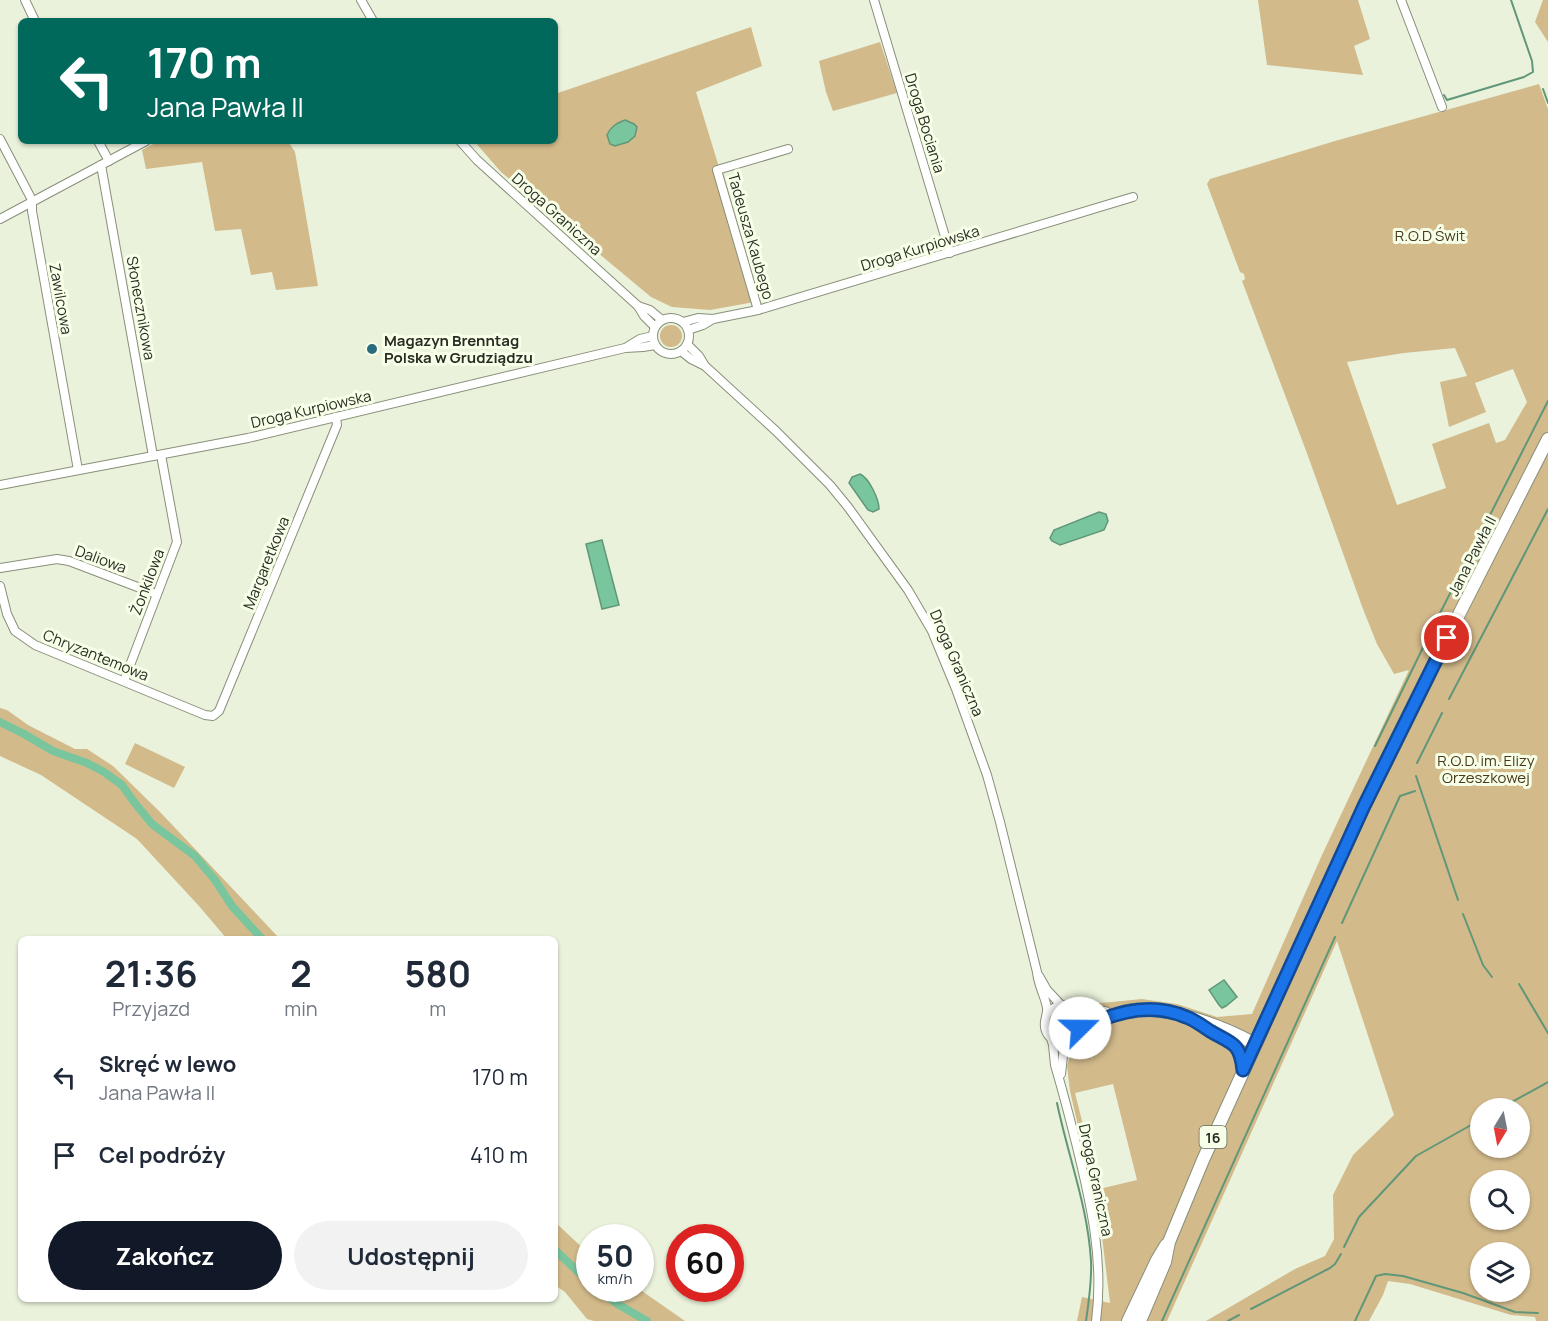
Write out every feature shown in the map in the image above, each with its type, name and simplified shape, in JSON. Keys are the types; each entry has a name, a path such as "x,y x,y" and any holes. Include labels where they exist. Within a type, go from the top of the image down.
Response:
{"main road":[{"name":"Jana Pawła II","path":"1140,1321 1203,1160 1373,787 1548,440"},
{"path":"1080,1028 1118,1013 1130,1010 1150,1010 1174,1013 1216,1026 1255,1044"},
{"path":"1075,1012 1118,1013"},
{"path":"1188,1017 1237,1047 1243,1070"},
{"name":"Jana Pawła II","path":"1128,1321 1161,1251 1169,1242"}],"street":[{"path":"25,0 34,18"},
{"path":"361,0 371,18"},
{"name":"Droga Bociania","path":"874,0 950,253"},
{"path":"1401,0 1442,107"},
{"name":"Zawilcowa","path":"0,139 32,201 78,470"},
{"path":"100,144 109,161"},
{"path":"0,219 140,144"},
{"name":"Droga Graniczna","path":"463,144 477,160 638,306 655,327"},
{"name":"Tadeusza Kaubego","path":"758,310 717,170 788,149"},
{"name":"Słonecznikowa","path":"101,165 157,455"},
{"name":"Droga Kurpiowska","path":"686,326 703,325 713,319 758,310 1133,197"},
{"name":"Droga Graniczna","path":"638,306 650,310 662,320"},
{"path":"673,318 686,326 689,337 681,351 664,352 654,340 655,327 662,320 673,318"},
{"name":"Droga Kurpiowska","path":"0,485 248,438 625,348 640,339 654,340"},
{"name":"Droga Graniczna","path":"687,344 705,366 790,444 830,485 908,590 932,631 956,689 990,784 1038,981 1047,1006 1047,1014"},
{"name":"Droga Graniczna","path":"681,351 705,366"},
{"name":"Margaretkowa","path":"213,716 219,711 337,425 336,417"},
{"name":"Żonkilowa","path":"124,681 177,542 157,455"},
{"name":"Daliowa","path":"0,568 57,559 69,561 156,594"},
{"name":"Chryzantemowa","path":"0,586 15,631 23,638 205,715 213,716"},
{"name":"Droga Graniczna","path":"1036,972 1047,990 1062,1006"},
{"path":"1062,1006 1075,1012 1080,1023 1076,1036 1062,1042 1051,1038 1045,1029 1047,1014 1054,1008 1062,1006"},
{"name":"Droga Graniczna","path":"1051,1038 1055,1065 1090,1202 1099,1265 1096,1321"},
{"name":"Droga Graniczna","path":"1060,1081 1062,1056 1068,1041"}],"green space":[{"path":"1258,0 1358,0 1370,39 1354,46 1363,75 1267,65"},
{"path":"1543,0 1548,0 1548,42 1535,22"},
{"path":"751,27 762,66 696,92 760,301 710,310 672,307 651,297 501,172 477,144 558,144 558,93"},
{"path":"880,42 897,93 833,111 819,61"},
{"path":"1539,84 1548,109 1548,1321 1536,1321 1535,1317 1511,1315 1410,1284 1388,1281 1369,1321 1206,1321 1295,1269 1325,1256 1334,1239 1333,1195 1353,1155 1394,1115 1337,941 1167,1321 1077,1321 1082,1297 1110,1303 1100,1220 1070,1091 1067,1066 1070,1055 1085,1041 1078,1000 1091,1004 1142,999 1177,1004 1217,1017 1252,1014 1322,855 1409,670 1394,674 1377,644 1242,281 1245,279 1244,274 1240,272 1207,184 1210,179 1335,141","holes":["1455,348 1467,376 1440,382 1449,427 1486,412 1475,383 1513,369 1527,402 1505,440 1496,443 1489,423 1432,444 1446,488 1397,505 1347,362","1113,1084 1137,1180 1099,1189 1075,1093"]},
{"path":"153,144 290,144 295,152 318,286 276,290 272,272 251,275 241,229 215,231 202,162 146,169 142,150"},
{"path":"667,325 675,325 682,332 682,340 675,347 667,347 660,340 660,332"},
{"path":"0,708 75,749 87,749 113,766 161,813 277,936 224,936 137,839 41,775 0,756"},
{"path":"135,743 185,767 174,788 125,764"},
{"path":"1063,1013 1071,1016 1074,1024 1071,1032 1063,1035 1055,1032 1052,1024 1055,1016"},
{"path":"558,1225 576,1242 576,1302 654,1302 654,1299 685,1321 594,1321 587,1319 565,1292 558,1287"}],"shaded area":[{"path":"625,120 637,127 635,136 628,142 615,146 610,144 607,135 614,125"},
{"path":"860,474 870,484 877,500 879,509 873,512 868,510 849,483 852,477"},
{"path":"1099,512 1106,514 1108,521 1104,530 1060,545 1050,538 1054,530"},
{"path":"602,540 619,605 602,609 586,544"},
{"path":"1224,980 1237,997 1222,1008 1209,990"}],"waterway":[{"path":"1444,95 1447,100 1524,77 1533,72 1532,61 1511,0"},
{"path":"1543,89 1548,103"},
{"path":"1375,746 1548,401"},
{"path":"1449,699 1548,509"},
{"path":"1417,763 1442,713"},
{"path":"0,722 53,751 87,763 122,785 152,824 195,856 215,880 232,906 259,936"},
{"path":"1416,776 1458,900"},
{"path":"1342,923 1400,796 1415,791"},
{"path":"1463,914 1483,965 1492,977"},
{"path":"1162,1321 1335,937"},
{"path":"1519,984 1548,1033"},
{"path":"1519,1098 1548,1082"},
{"path":"1057,1103 1082,1201 1089,1241 1091,1276 1086,1321"},
{"path":"1344,1247 1359,1217 1416,1156 1470,1126"},
{"path":"558,1253 576,1270"},
{"path":"1251,1309 1330,1268 1341,1254"},
{"path":"1355,1321 1376,1276 1385,1274 1403,1276 1463,1293 1515,1312 1538,1313"},
{"path":"615,1302 647,1321"},
{"path":"1228,1321 1239,1315"}],"place":[{"name":"Magazyn Brenntag Polska w Grudziądzu","path":"372,349"}],"route":[{"path":"1080,1028 1130,1010 1174,1013 1188,1017 1234,1044 1239,1052 1243,1070 1364,806 1447,638"}],"park label":[{"name":"R.O.D Świt","path":"1430,235"},
{"name":"R.O.D. im. Elizy Orzeszkowej","path":"1486,768"}]}
